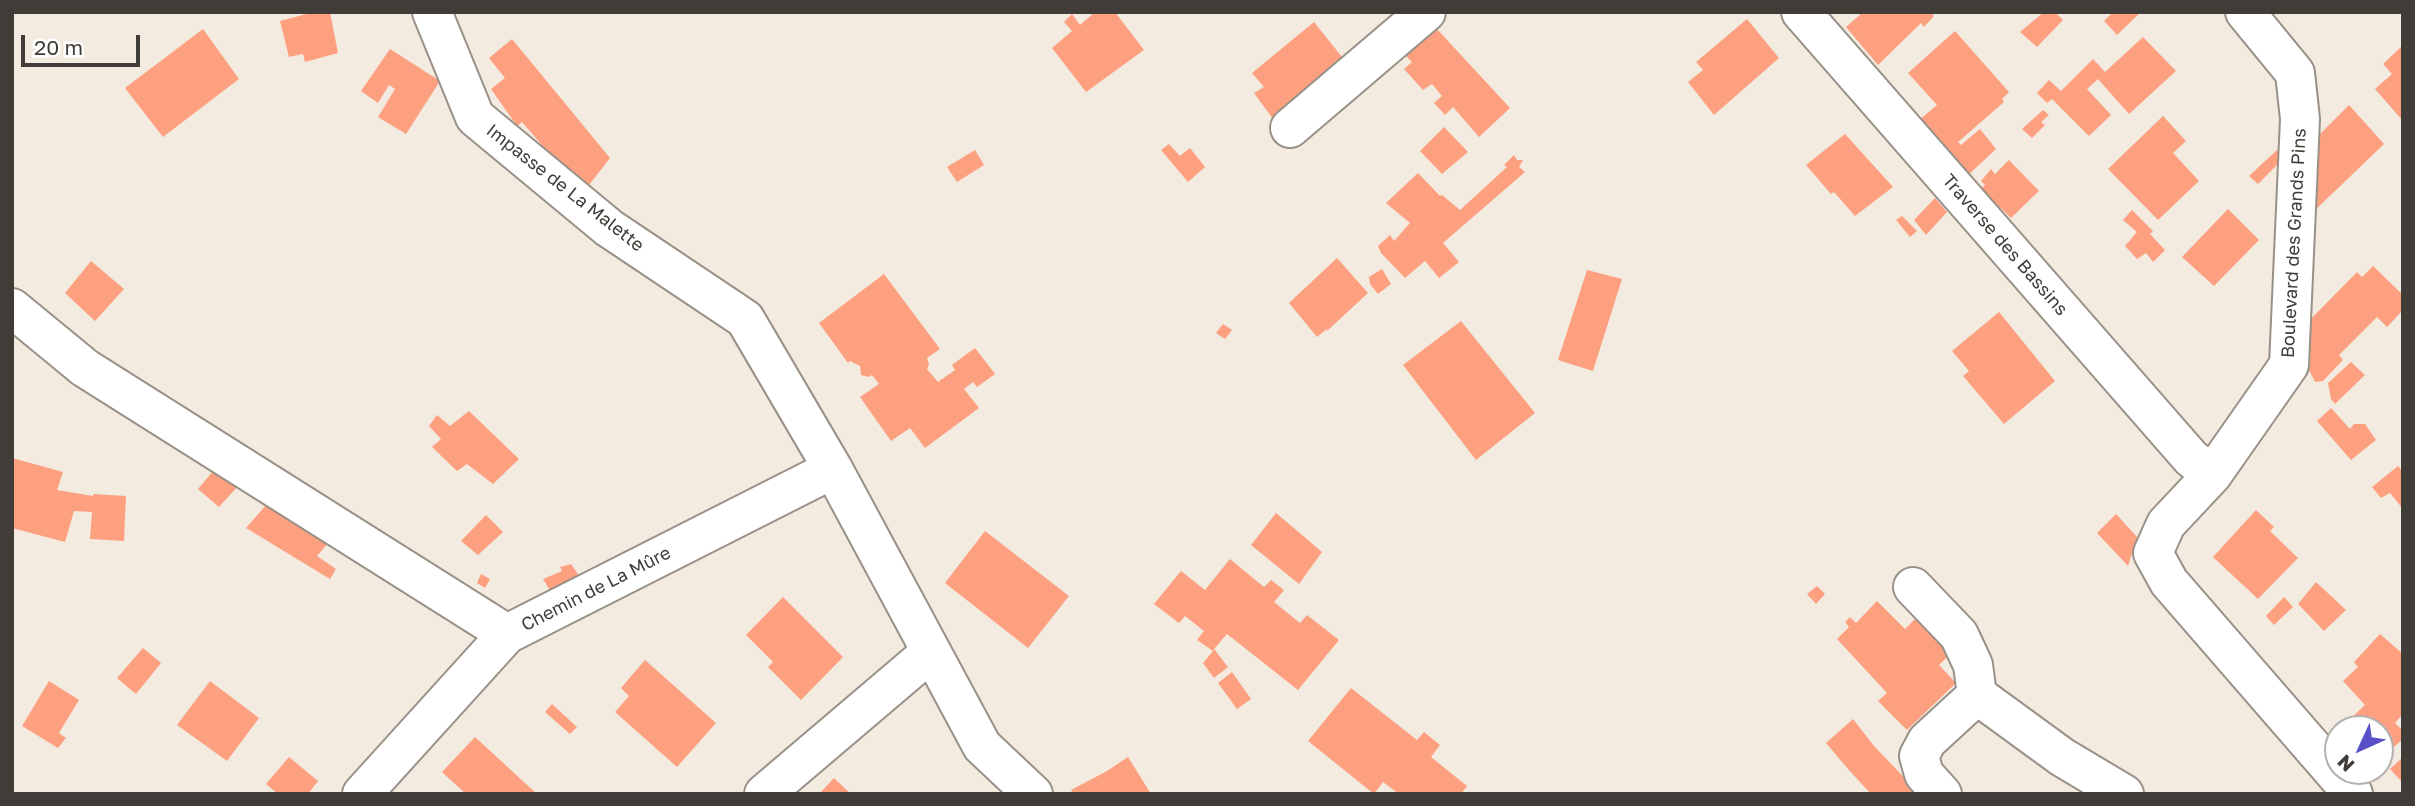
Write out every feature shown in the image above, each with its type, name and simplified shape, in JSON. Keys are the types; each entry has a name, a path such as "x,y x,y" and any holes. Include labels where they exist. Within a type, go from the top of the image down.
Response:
{"street":[{"name":"Impasse de La Malette","path":"432,12 475,117 609,228 745,319 833,469"},
{"path":"1290,128 1426,12"},
{"name":"Traverse des Bassins","path":"1801,12 2190,458 2212,475"},
{"name":"Boulevard des Grands Pins","path":"2245,12 2295,73 2300,119 2289,365 2212,475 2166,524 2153,553 2169,582 2353,794"},
{"name":"Chemin de La Mûre","path":"12,308 85,368 507,634 833,469"},
{"path":"833,469 982,746 1033,794"},
{"path":"1913,587 1959,635 1973,665 1977,695 2062,757 2124,794"},
{"path":"362,794 507,634"},
{"path":"764,794 931,652"},
{"path":"1942,794 1924,775 1919,756 1927,740 1977,695"}],"building":[{"path":"314,12 330,12 338,53 305,62 303,54 289,57 280,21"},
{"path":"1095,12 1115,12 1144,50 1086,92 1052,48 1072,31 1064,22 1072,14 1080,25"},
{"path":"1863,12 1931,12 1934,16 1924,27 1921,23 1878,65 1846,27"},
{"path":"2044,12 2055,12 2063,20 2037,47 2020,32"},
{"path":"2113,12 2141,12 2117,35 2104,21"},
{"path":"1747,19 1779,58 1714,115 1688,82 1703,70 1696,62"},
{"path":"1314,22 1346,62 1276,123 1254,93 1264,87 1252,73"},
{"path":"1436,28 1510,108 1479,137 1453,107 1445,115 1434,103 1442,96 1432,84 1423,90 1404,69 1412,62 1405,55"},
{"path":"203,29 239,79 163,137 125,88"},
{"path":"1955,31 2009,92 2002,99 2004,102 1958,142 1961,145 1980,129 1996,149 1966,177 1919,120 1937,105 1908,73"},
{"path":"2143,37 2176,71 2129,114 2098,79 2087,89 2111,115 2089,136 2052,99 2047,103 2037,93 2049,80 2061,91 2093,59 2105,72"},
{"path":"512,39 610,158 586,189 522,122 517,126 491,89 505,78 489,58"},
{"path":"2403,45 2403,121 2375,89 2392,74 2383,64"},
{"path":"390,49 440,81 406,134 378,117 395,89 389,85 378,103 361,91"},
{"path":"2349,105 2384,144 2309,216 2314,140"},
{"path":"2043,110 2049,115 2041,122 2045,125 2032,138 2022,129"},
{"path":"2163,116 2186,141 2173,153 2199,181 2158,220 2108,169"},
{"path":"1444,127 1468,152 1442,174 1420,151"},
{"path":"1845,134 1893,187 1855,216 1806,165"},
{"path":"1169,144 1180,156 1190,148 1205,167 1188,182 1161,150"},
{"path":"975,150 984,165 957,182 947,167"},
{"path":"2277,150 2284,158 2258,184 2249,176"},
{"path":"1514,155 1517,160 1523,160 1519,167 1525,172 1443,243 1459,262 1439,278 1425,261 1405,278 1381,253 1378,246 1390,235 1394,241 1410,223 1386,203 1418,173 1440,196 1460,210 1507,167 1504,165"},
{"path":"2009,160 2039,191 2011,218 1981,189 1985,185 1981,181 1991,169 1995,174"},
{"path":"1935,198 1947,212 1926,235 1914,220"},
{"path":"2228,209 2259,240 2214,286 2182,257"},
{"path":"2132,210 2153,231 2150,234 2165,250 2153,262 2146,253 2137,259 2125,246 2137,232 2123,220"},
{"path":"1902,216 1917,231 1910,237 1896,220"},
{"path":"1337,258 1368,293 1317,337 1289,303"},
{"path":"91,261 124,289 95,321 65,293"},
{"path":"2373,266 2403,295 2403,310 2387,327 2377,317 2339,355 2343,360 2323,381 2315,382 2307,366 2305,325 2357,272 2362,277"},
{"path":"1382,269 1391,284 1378,294 1370,284 1369,277"},
{"path":"1587,270 1622,279 1593,371 1558,360"},
{"path":"884,274 940,349 927,358 927,369 938,382 955,370 952,365 975,348 995,374 977,387 973,382 964,389 979,408 925,448 910,428 891,441 860,397 879,384 872,375 861,375 860,366 850,361 848,363 819,323"},
{"path":"1999,312 2055,381 2004,424 1963,376 1969,371 1952,351"},
{"path":"1461,321 1535,413 1476,460 1403,365"},
{"path":"1223,324 1232,330 1225,339 1216,333"},
{"path":"2351,362 2365,375 2335,404 2331,399 2328,383"},
{"path":"2331,408 2350,429 2354,424 2365,424 2376,440 2351,460 2317,421"},
{"path":"469,411 519,459 493,484 467,464 457,471 432,447 441,439 429,426 437,415 450,426"},
{"path":"12,458 63,472 57,490 93,496 126,496 124,541 90,539 92,512 74,511 65,542 12,528"},
{"path":"2398,466 2403,472 2403,509 2390,493 2381,498 2372,487"},
{"path":"214,470 238,486 219,507 198,489"},
{"path":"267,504 329,542 317,556 336,569 330,579 246,528"},
{"path":"2256,510 2274,527 2270,531 2298,558 2258,599 2213,557"},
{"path":"1276,513 1322,552 1299,584 1251,545"},
{"path":"2116,514 2137,537 2128,566 2097,533"},
{"path":"486,515 503,532 478,555 461,541"},
{"path":"985,531 1069,596 1028,648 945,583"},
{"path":"1230,559 1264,587 1271,580 1284,590 1274,602 1300,623 1307,615 1339,640 1298,690 1227,634 1214,649 1228,667 1214,678 1203,663 1213,651 1197,640 1204,631 1185,616 1179,623 1154,604 1181,571 1205,590"},
{"path":"571,564 580,577 551,592 543,579 562,571 560,567"},
{"path":"481,574 490,579 485,588 477,583"},
{"path":"2316,582 2346,610 2324,631 2298,604"},
{"path":"1817,586 1825,594 1816,604 1807,594"},
{"path":"783,597 843,657 801,700 768,667 773,662 746,635"},
{"path":"2284,597 2293,607 2274,625 2266,616"},
{"path":"1877,601 1905,629 1918,616 1952,652 1939,665 1956,683 1907,730 1878,701 1887,693 1837,639 1849,627 1845,622 1850,617 1856,623"},
{"path":"2380,634 2403,654 2403,714 2395,723 2403,731 2403,739 2394,747 2394,715 2354,715 2365,705 2343,681 2358,667 2354,662"},
{"path":"143,648 161,663 136,694 117,678"},
{"path":"645,660 716,723 677,767 615,712 629,696 621,688"},
{"path":"1232,672 1251,699 1237,709 1218,683"},
{"path":"49,681 79,700 59,733 66,738 58,748 22,726"},
{"path":"210,681 259,718 227,761 177,725"},
{"path":"1351,688 1417,740 1424,732 1440,745 1431,757 1467,786 1461,794 1399,794 1383,782 1374,794 1308,741"},
{"path":"552,704 577,727 570,734 545,712"},
{"path":"1853,719 1874,746 1920,794 1871,794 1848,769 1826,743"},
{"path":"475,737 537,794 466,794 442,772"},
{"path":"289,757 318,781 308,794 278,794 266,784"},
{"path":"1128,757 1151,794 1073,794 1071,790"},
{"path":"2403,757 2403,783 2394,773 2394,765"},
{"path":"834,778 851,794 819,794"}]}
